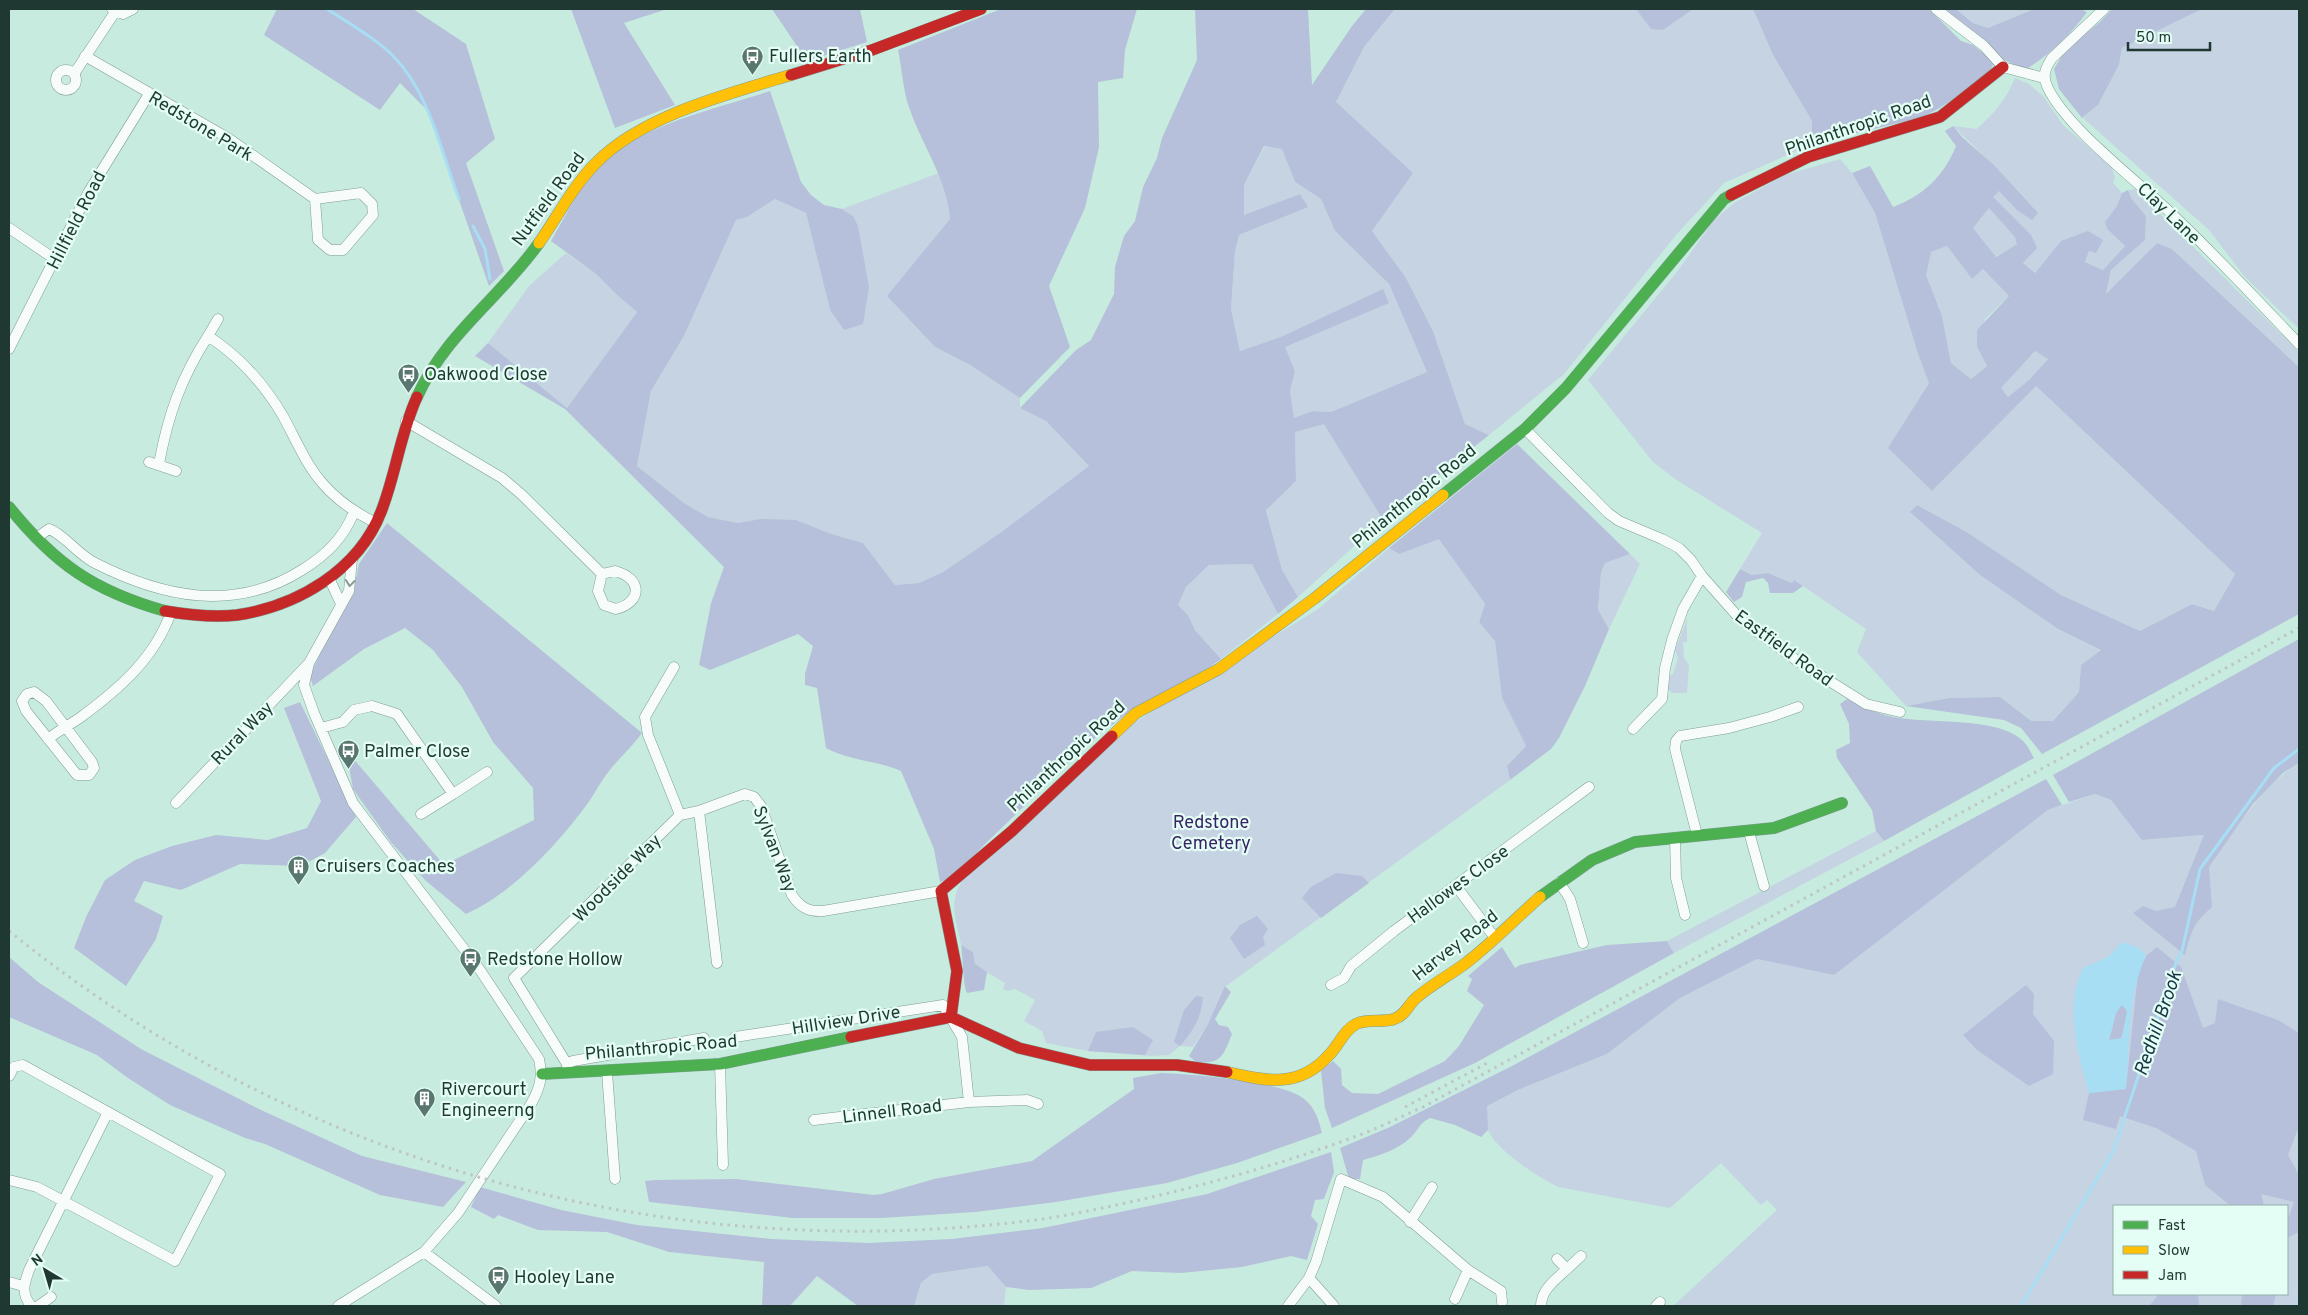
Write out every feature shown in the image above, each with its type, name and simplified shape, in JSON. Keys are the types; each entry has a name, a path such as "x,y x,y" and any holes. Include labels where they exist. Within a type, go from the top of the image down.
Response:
{"street":[{"path":"74,74 114,10 124,14 133,9"},
{"name":"Nutfield Road","path":"9,507 36,538 64,564 100,587 140,604 171,612 209,617 255,612 290,600 329,578 352,559 365,544 376,523 406,420 424,382 451,341 519,269 580,182 610,148 630,135 711,100 765,81 852,56 981,9"},
{"path":"1936,9 1957,28 1984,46 2003,67 2044,78 2045,68 2052,58 2104,9"},
{"name":"Redstone Park","path":"85,56 228,138 315,199"},
{"name":"Philanthropic Road","path":"941,891 1012,831 1136,713 1219,669 1315,598 1525,429 1566,388 1724,199 1808,157 1940,117 2003,67"},
{"name":"Clay Lane","path":"2044,78 2051,93 2071,120 2181,223 2299,344"},
{"name":"Hillfield Road","path":"9,349 56,260 88,193 149,94"},
{"path":"361,194 372,204 373,215 343,250 330,250 318,240 315,199 361,194"},
{"path":"9,228 56,260"},
{"path":"176,471 154,463 172,404 194,358 218,319"},
{"path":"208,336 227,348 260,384 283,416 315,474 335,497 354,512 376,523"},
{"path":"406,420 502,478 521,494 602,574"},
{"name":"Eastfield Road","path":"1525,429 1608,513 1619,521 1662,538 1679,548 1740,619 1796,660 1866,704 1900,712"},
{"path":"36,538 49,529 55,531 72,548 94,563 174,593 208,597 228,596 268,588 312,563 333,547 347,530 354,512"},
{"path":"338,1306 424,1252 458,1213 504,1145 531,1104 540,1087 542,1074 539,1059 480,970 353,803 314,714 304,685 309,663 349,591 352,559"},
{"path":"1632,729 1662,699 1665,668 1672,640 1683,609 1702,576"},
{"path":"329,578 341,604"},
{"path":"48,739 116,690 133,673 156,645 164,632 171,612"},
{"name":"Rural Way","path":"176,803 309,663"},
{"path":"674,667 645,717 648,735 680,815"},
{"path":"34,692 40,694 92,762 94,768 89,775 77,775 48,739 23,705 22,701 27,694 34,692"},
{"path":"321,728 343,722 354,710 372,706 397,714 453,794"},
{"path":"1697,835 1675,749 1676,741 1680,736 1729,728 1798,707"},
{"path":"421,814 487,772"},
{"name":"Hallowes Close","path":"1331,985 1344,978 1351,966 1394,931 1589,787"},
{"name":"Sylvan Way","path":"680,815 698,811 745,794 758,800 792,895 799,905 810,911 823,911 941,891"},
{"name":"Harvey Road","path":"951,1017 1019,1048 1090,1065 1177,1065 1217,1070 1265,1081 1300,1078 1317,1067 1330,1055 1347,1031 1365,1021 1394,1019 1404,1013 1415,999 1429,987 1467,962 1559,882 1592,860 1635,842 1774,828 1842,803"},
{"path":"698,811 716,963"},
{"name":"Woodside Way","path":"568,1068 514,978 680,815"},
{"path":"1749,832 1764,886"},
{"path":"1675,838 1676,878 1685,915"},
{"path":"1559,882 1570,899 1583,943"},
{"path":"1456,886 1495,938"},
{"path":"941,891 957,971 951,1017 962,1037 970,1102"},
{"name":"Hillview Drive","path":"735,1037 943,1005 951,1017"},
{"name":"Philanthropic Road","path":"542,1074 568,1068 607,1072 720,1064 951,1017"},
{"path":"568,1068 573,1061 704,1038"},
{"path":"9,1076 12,1063 22,1065 220,1174 175,1261 37,1187 9,1180"},
{"path":"720,1064 724,1164"},
{"path":"607,1072 614,1179"},
{"name":"Linnell Road","path":"814,1120 970,1102 1027,1100 1038,1104"},
{"path":"51,1297 30,1305 23,1286 62,1201 108,1112"},
{"path":"1288,1306 1309,1278 1341,1179 1383,1197 1468,1270 1501,1291 1502,1302"},
{"path":"1410,1222 1432,1187"},
{"path":"424,1252 496,1306"},
{"path":"1541,1306 1541,1299 1548,1287 1581,1256"},
{"path":"1557,1259 1566,1269"},
{"path":"1454,1299 1468,1270"},
{"path":"1309,1278 1334,1306"},
{"path":"9,1282 23,1286"}],"green space":[{"path":"1395,9 1753,9 1773,55 1812,121 1812,144 1724,183 1676,235 1564,374 1489,435 1465,424 1433,331 1406,278 1372,231 1336,102 1364,47"},
{"path":"1956,9 2034,9 1988,28 1973,23"},
{"path":"2202,9 2299,9 2299,329 2245,277 2209,230 2083,118 2098,105 2119,65 2122,48"},
{"path":"2015,78 2029,84 2043,96 2063,125 2112,168 2115,178 2113,183 2122,193 2117,206 2105,222 2107,229 2125,246 2103,270 2085,262 2089,251 2061,241 2035,273 2023,263 2017,244 1995,257 1973,228 1991,205 2000,172 1953,126 1977,129 1999,106"},
{"path":"1265,146 1282,149 1295,182 1321,199 1335,231 1389,284 1427,372 1331,412 1313,411 1294,419 1290,391 1295,371 1281,338 1240,351 1231,309 1235,251 1239,235 1307,207 1300,194 1244,216 1244,185"},
{"path":"1840,159 1852,173 1875,213 1919,357 1929,383 1889,449 1932,491 2035,385 2235,574 2214,611 2192,604 2140,631 2061,595 1965,531 1917,505 1911,513 1980,575 2058,629 2101,650 2081,665 2079,692 2053,721 2033,721 2000,697 1949,698 1906,706 1857,652 1866,629 1794,580 1792,583 1768,573 1752,575 1740,569 1762,533 1675,479 1652,461 1588,380 1677,272 1714,220 1734,203 1785,175"},
{"path":"939,173 946,192 950,219 888,297 935,347 970,365 1020,398 1020,408 1046,421 1089,466 1000,533 943,572 919,583 895,585 863,543 760,519 738,523 708,517 684,503 637,466 651,391 684,336 736,220 747,217 775,199 806,213 830,310 853,216 842,209"},
{"path":"2135,189 2299,352 2299,367 2172,249 2157,243 2106,295 2111,270 2145,240 2146,216 2131,198 2128,190"},
{"path":"1947,246 1972,279 1983,269 2009,296 1985,319 1977,347 1987,366 1971,379 1951,363 1942,316 1925,275 1931,252"},
{"path":"566,253 596,274 637,312 567,408 488,343 529,286"},
{"path":"2035,351 2048,359 2029,380 2008,397 2000,388"},
{"path":"1324,423 1383,520 1298,597 1282,570 1266,509 1296,481 1295,432"},
{"name":"Redstone Cemetery","path":"1439,538 1485,604 1479,622 1495,641 1502,698 1526,746 1507,766 1510,780 1226,986 1208,1024 1193,1047 1180,1046 1169,1055 1151,1056 1088,1051 1046,1043 1042,1031 1024,1021 1035,1000 1015,989 1008,991 1003,989 1005,983 975,965 973,952 961,945 954,910 956,894 965,877 1127,727 1318,609 1389,548 1399,554"},
{"path":"1630,554 1640,564 1609,629 1598,611 1601,573 1605,563"},
{"path":"1252,564 1278,614 1221,659 1195,630 1188,615 1178,605 1186,587 1209,565"},
{"path":"1687,619 1687,642 1683,642 1684,658 1689,665 1687,693 1672,693 1668,688 1670,676 1673,674 1678,658 1675,650"},
{"path":"2299,763 2299,1306 1673,1306 1777,1210 1767,1200 1761,1205 1721,1163 1670,1208 1558,1187 1529,1170 1508,1154 1492,1138 1488,1130 1487,1106 1518,1090 1607,1054 1680,998 1757,959 1834,974 2048,810 2095,794 2111,800 2143,840 2205,835 2228,839 2260,797 2278,779"},
{"path":"1876,831 1884,841 1674,953 1667,941"},
{"path":"989,1266 1006,1287 1004,1306 914,1306 921,1283 932,1274"}],"shaded area":[{"path":"277,9 413,9 466,44 495,139 466,163 504,271 489,286 428,111 400,83 380,110 264,35"},
{"path":"571,9 667,9 624,23 675,105 615,128"},
{"path":"772,9 860,9 867,42 807,61"},
{"path":"1001,9 1137,9 1125,50 1123,78 1098,82 1099,147 1085,208 1049,286 1070,347 1020,398 970,365 935,347 887,296 950,219 944,190 915,124 908,103 898,50"},
{"path":"1195,9 1308,9 1312,85 1352,26 1366,9 1395,9 1364,47 1336,102 1413,173 1372,231 1406,278 1433,331 1465,424 1489,435 1383,520 1324,424 1295,432 1296,481 1266,510 1282,570 1298,597 1278,614 1252,564 1209,565 1186,587 1178,605 1188,615 1195,630 1221,659 1207,669 1133,709 1095,738 987,842 953,878 940,882 934,849 901,771 892,767 844,756 826,748 817,688 805,685 805,674 813,646 798,634 710,670 699,665 711,603 724,567 565,409 475,356 488,343 567,408 637,312 596,274 551,241 576,198 598,168 623,146 684,118 770,91 801,182 811,195 824,205 842,209 853,216 858,226 869,287 863,324 844,330 830,310 806,213 775,199 747,217 736,220 684,336 651,391 637,466 684,503 708,517 738,523 760,519 796,520 831,534 863,543 895,585 919,583 943,572 1000,533 1089,466 1046,421 1020,408 1076,350 1091,340 1114,294 1115,267 1124,236 1135,221 1143,187 1157,158 1162,138 1197,60","holes":["1264,146 1282,149 1295,182 1321,199 1335,231 1389,284 1427,372 1331,412 1313,411 1294,418 1290,391 1295,371 1285,347 1389,303 1383,289 1281,337 1240,351 1231,309 1235,251 1239,235 1308,207 1300,194 1244,215 1244,185"]},
{"path":"1636,9 1693,9 1663,30 1651,29"},
{"path":"1753,9 1929,9 1961,41 1973,45 1994,62 1991,69 1974,85 1952,101 1923,117 1812,144 1812,121 1773,55"},
{"path":"1943,9 1956,9 1973,23 1988,28 2034,9 2080,9 2087,12 2060,43 2028,68 2004,60 1993,53"},
{"path":"2112,9 2202,9 2122,48 2119,65 2098,105 2082,118 2059,89 2054,69 2066,49 2100,22"},
{"path":"1953,126 1963,138 1994,165 2038,213 2032,220 2018,211 1999,191 1993,197 2031,235 2037,248 2023,263 2035,273 2061,241 2088,231 2103,240 2096,253 2089,251 2085,262 2103,270 2125,246 2107,229 2105,222 2117,206 2122,193 2128,190 2131,198 2146,216 2145,240 2111,270 2106,294 2157,243 2172,249 2299,367 2299,614 2042,754 2021,728 2004,720 1906,706 1949,698 2000,697 2032,721 2053,721 2079,692 2081,665 2101,650 2058,629 1980,575 1910,512 1917,505 1965,531 2061,595 2140,631 2192,604 2214,611 2235,574 2036,386 1932,491 1888,448 1929,383 1919,357 1875,213 1852,173 1870,166 1893,207 1923,191 1939,176 1956,146 1945,131","holes":["1989,208 2015,237 2017,244 1996,257 1973,228","1947,246 1972,279 1983,269 2009,296 1977,330 1977,347 1987,366 1971,379 1951,363 1942,316 1926,275 1931,252","2035,351 2048,359 2029,380 2008,397 2001,388"]},
{"path":"1517,444 1630,554 1605,563 1601,573 1598,610 1609,629 1585,686 1559,738 1551,749 1510,780 1507,766 1526,746 1502,698 1495,641 1479,622 1485,604 1439,539 1399,554 1389,548"},
{"path":"387,523 642,733 609,771 576,819 549,851 501,894 466,914 426,881 390,841 353,789 346,750 444,865 534,820 533,788 493,742 462,687 433,650 405,628 364,649 313,686 310,676 330,631 354,588 359,564"},
{"path":"1740,569 1752,575 1768,573 1792,583 1794,580 1803,586 1793,593 1770,593 1768,583 1763,578 1746,582 1742,597 1734,602 1726,592"},
{"path":"2299,639 2299,763 2283,773 2253,804 2209,867 2212,907 2194,928 2185,955 2133,913 2143,906 2156,911 2175,907 2204,835 2142,840 2111,800 2095,794 2069,802 2053,775"},
{"path":"1847,699 1869,710 1893,717 1962,722 1998,728 2013,734 2024,742 2034,758 1884,841 1876,831 1872,810 1837,758 1836,750 1850,743 1849,724 1840,704"},
{"path":"300,702 356,817 325,853 301,866 240,864 181,890 144,881 134,901 163,916 156,939 126,986 74,948 86,917 105,880 135,860 172,846 216,835 268,840 307,828 321,801 284,708"},
{"path":"2046,779 2062,805 2048,810 1834,975 1757,959 1680,998 1607,1054 1518,1090 1487,1106 1488,1130 1481,1137 1455,1125 1430,1118 1400,1146 1363,1160 1360,1179 1349,1179 1340,1148 1390,1127 1512,1066"},
{"path":"1336,873 1362,876 1369,883 1321,918 1302,898 1311,887"},
{"path":"1257,916 1268,929 1263,937 1265,945 1244,959 1230,938 1240,925"},
{"path":"1667,941 1674,953 1475,1063 1332,1128 1325,1108 1321,1071 1333,1061 1341,1069 1342,1085 1352,1093 1378,1094 1445,1061 1459,1046 1484,1005 1467,991 1472,979 1468,976 1502,947 1515,968 1520,965 1607,945"},
{"path":"2122,942 2139,948 2146,956 2135,988 2132,1004 2126,1089 2089,1093 2077,1046 2074,998 2083,968 2108,957","holes":["2122,1005 2127,1011 2122,1038 2109,1040 2116,1013"]},
{"path":"961,945 973,952 975,964 987,972 984,990 967,993"},
{"path":"2157,947 2181,967 2203,1028 2215,1023 2218,999 2278,1020 2299,1033 2299,1126 2288,1155 2299,1175 2299,1232 2288,1238 2288,1219 2294,1202 2261,1194 2264,1205 2230,1205 2205,1185 2196,1151 2156,1128 2120,1116 2116,1129 2083,1120 2089,1093 2126,1089 2138,972 2146,956"},
{"path":"9,957 38,982 141,1049 261,1110 362,1156 466,1182 443,1207 380,1195 265,1144 245,1138 170,1105 97,1055 9,1017"},
{"path":"2026,985 2034,994 2033,1014 2054,1041 2053,1074 2029,1086 1977,1050 1963,1035"},
{"path":"1225,986 1231,992 1215,1019 1219,1025 1228,1027 1232,1034 1224,1053 1220,1057 1211,1062 1196,1062 1189,1056 1208,1024"},
{"path":"1196,996 1203,997 1199,1018 1180,1046 1174,1042 1184,1010"},
{"path":"2121,1004 2128,1011 2121,1039 2109,1040 2116,1013"},
{"path":"1133,1027 1153,1040 1145,1055 1088,1051 1096,1032"},
{"path":"1161,1073 1231,1079 1286,1090 1308,1102 1317,1116 1322,1133 1237,1163 1167,1183 1056,1202 975,1212 882,1218 793,1218 649,1202 645,1181 736,1179 874,1195 934,1179 1032,1161 1134,1089 1133,1078"},
{"path":"1331,1152 1334,1172 1324,1199 1315,1200 1311,1216 1318,1224 1307,1260 1291,1256 1242,1267 1181,1273 1132,1271 1091,1288 1029,1290 1006,1287 988,1266 932,1274 921,1283 914,1306 858,1306 817,1276 790,1306 762,1306 764,1262 669,1252 607,1232 538,1230 498,1215 494,1219 471,1207 480,1187 561,1210 637,1225 771,1239 868,1243 952,1239 1043,1228 1207,1194"},
{"path":"2158,1295 2198,1295 2199,1306 2149,1306"},
{"path":"2242,1295 2276,1295 2273,1306 2241,1306"}],"waterway":[{"path":"327,9 381,45 407,72 426,106 459,199"},
{"path":"473,226 485,249 490,279"},
{"name":"Redhill Brook","path":"2021,1306 2113,1152 2176,963 2182,951 2200,869 2274,768 2299,749"}],"railway":[{"path":"9,931 119,1011 235,1079 357,1135 484,1178 614,1209 747,1227 882,1231 1034,1220 1144,1199 1250,1171 1363,1134 1423,1107 2299,628"},
{"path":"1405,1107 1491,1061"}],"traffic: fast":[{"path":"1443,495 1525,429 1566,388 1724,199 1731,195"},
{"path":"417,397 429,374 458,335 524,263 539,243"},
{"path":"9,507 43,544 78,573 117,594 165,611"},
{"path":"1540,897 1592,860 1635,842 1774,828 1842,803"},
{"path":"542,1074 720,1064 851,1037"}],"traffic: slow":[{"path":"539,243 580,181 615,146 661,119 688,108 714,98 791,75"},
{"path":"1112,736 1136,713 1219,669 1315,598 1443,495"},
{"path":"1227,1072 1269,1080 1294,1078 1306,1073 1318,1066 1333,1051 1348,1030 1356,1024 1365,1021 1398,1018 1416,998 1476,955 1540,897"}],"traffic: jam":[{"path":"791,75 872,50 981,9"},
{"path":"1731,195 1808,157 1940,117 2003,67"},
{"path":"165,611 219,616 237,615 259,610 303,594 341,568 357,552 371,533 381,512 391,483 406,425 417,397"},
{"path":"951,1017 957,971 941,891 1012,831 1112,736"},
{"path":"851,1037 951,1017 1019,1048 1090,1065 1177,1065 1227,1072"}],"place":[{"name":"Fullers Earth","path":"753,75"},
{"name":"Oakwood Close","path":"408,393"},
{"name":"Palmer Close","path":"348,770"},
{"name":"Cruisers Coaches","path":"299,885"},
{"name":"Redstone Hollow","path":"471,978"},
{"name":"Rivercourt Engineerng","path":"425,1118"},
{"name":"Hooley Lane","path":"498,1296"}]}
